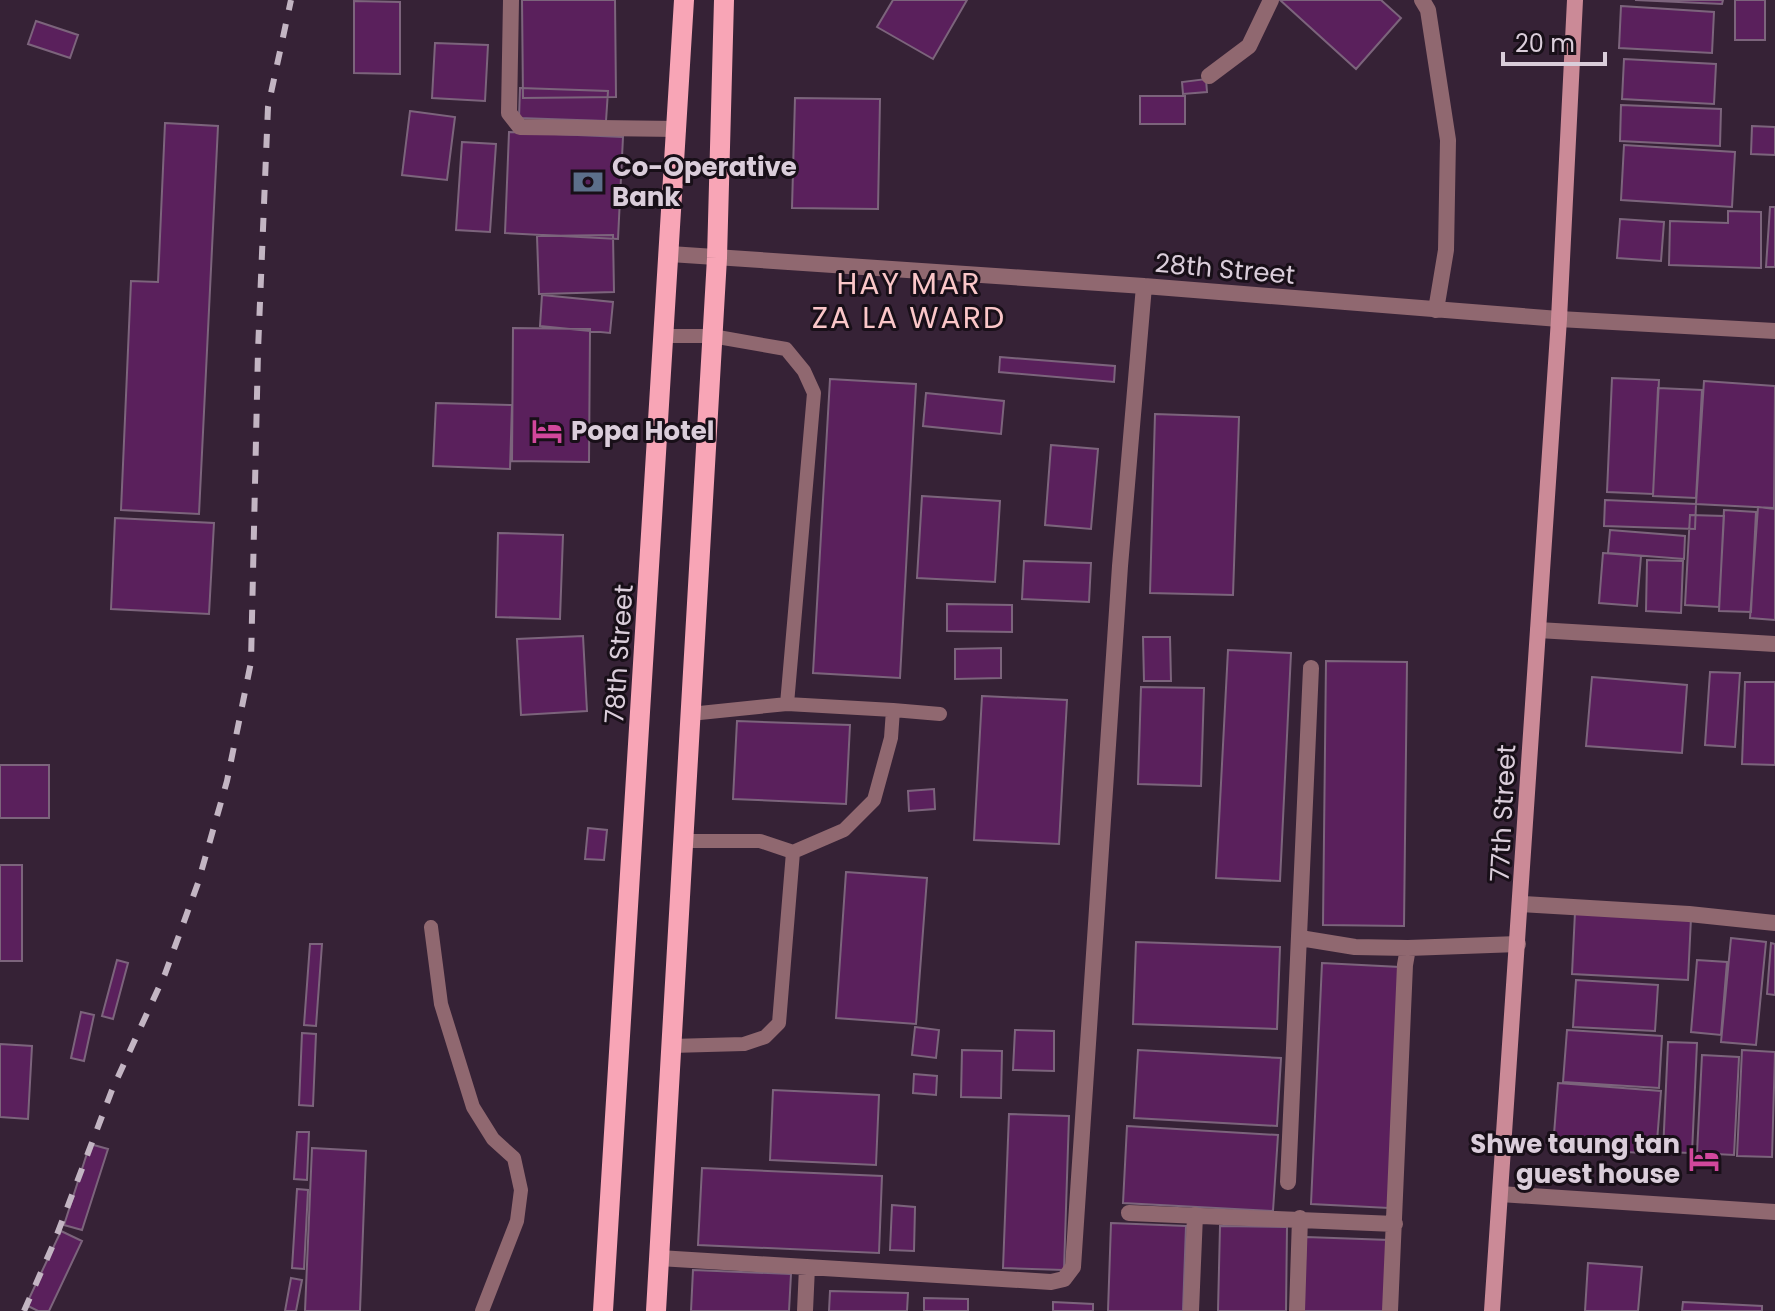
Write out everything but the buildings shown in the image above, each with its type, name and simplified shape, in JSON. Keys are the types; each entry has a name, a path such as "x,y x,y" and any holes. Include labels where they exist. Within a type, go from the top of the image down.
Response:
{"main road":[{"name":"78th Street","path":"603,1311 684,0"},
{"path":"656,1311 717,258 724,0"}],"street":[{"path":"511,0 509,113 520,127 678,129"},
{"path":"1209,76 1249,46 1271,0"},
{"path":"1422,0 1428,10 1448,140 1446,250 1436,310"},
{"name":"77th Street","path":"1492,1311 1522,904 1559,319 1575,0"},
{"name":"28th Street","path":"670,254 1144,286 1559,319 1775,331"},
{"path":"659,1258 1051,1282 1064,1279 1073,1267 1118,582 1144,286"},
{"path":"1538,630 1775,644"},
{"path":"1288,1182 1311,668"},
{"path":"1522,904 1689,914 1775,923"},
{"path":"1300,938 1355,947 1518,944"},
{"path":"1390,1311 1408,948"},
{"path":"1500,1194 1775,1212"},
{"path":"1129,1213 1395,1224"},
{"path":"1191,1311 1195,1215"},
{"path":"1297,1311 1300,1218"},
{"path":"805,1311 807,1267"}],"lane":[{"path":"665,336 712,336 786,349 804,371 814,393 787,704"},
{"path":"690,714 787,704 940,714"},
{"path":"683,841 760,841 793,852 844,830 874,800 891,738 893,710"},
{"path":"671,1046 744,1044 765,1037 779,1023 793,852"},
{"path":"431,927 441,1004 473,1107 493,1139 514,1158 521,1190 517,1221 482,1311"}],"railway":[{"path":"24,1311 53,1245 112,1090 165,974 198,883 227,781 251,662 258,351 268,107 291,0"}],"place":[{"name":"Co-Operative Bank","path":"588,182"},
{"name":"Popa Hotel","path":"547,431"},
{"name":"Shwe taung tan guest house","path":"1704,1159"}],"district":[{"name":"HAY MAR ZA LA WARD","path":"909,300"}]}
